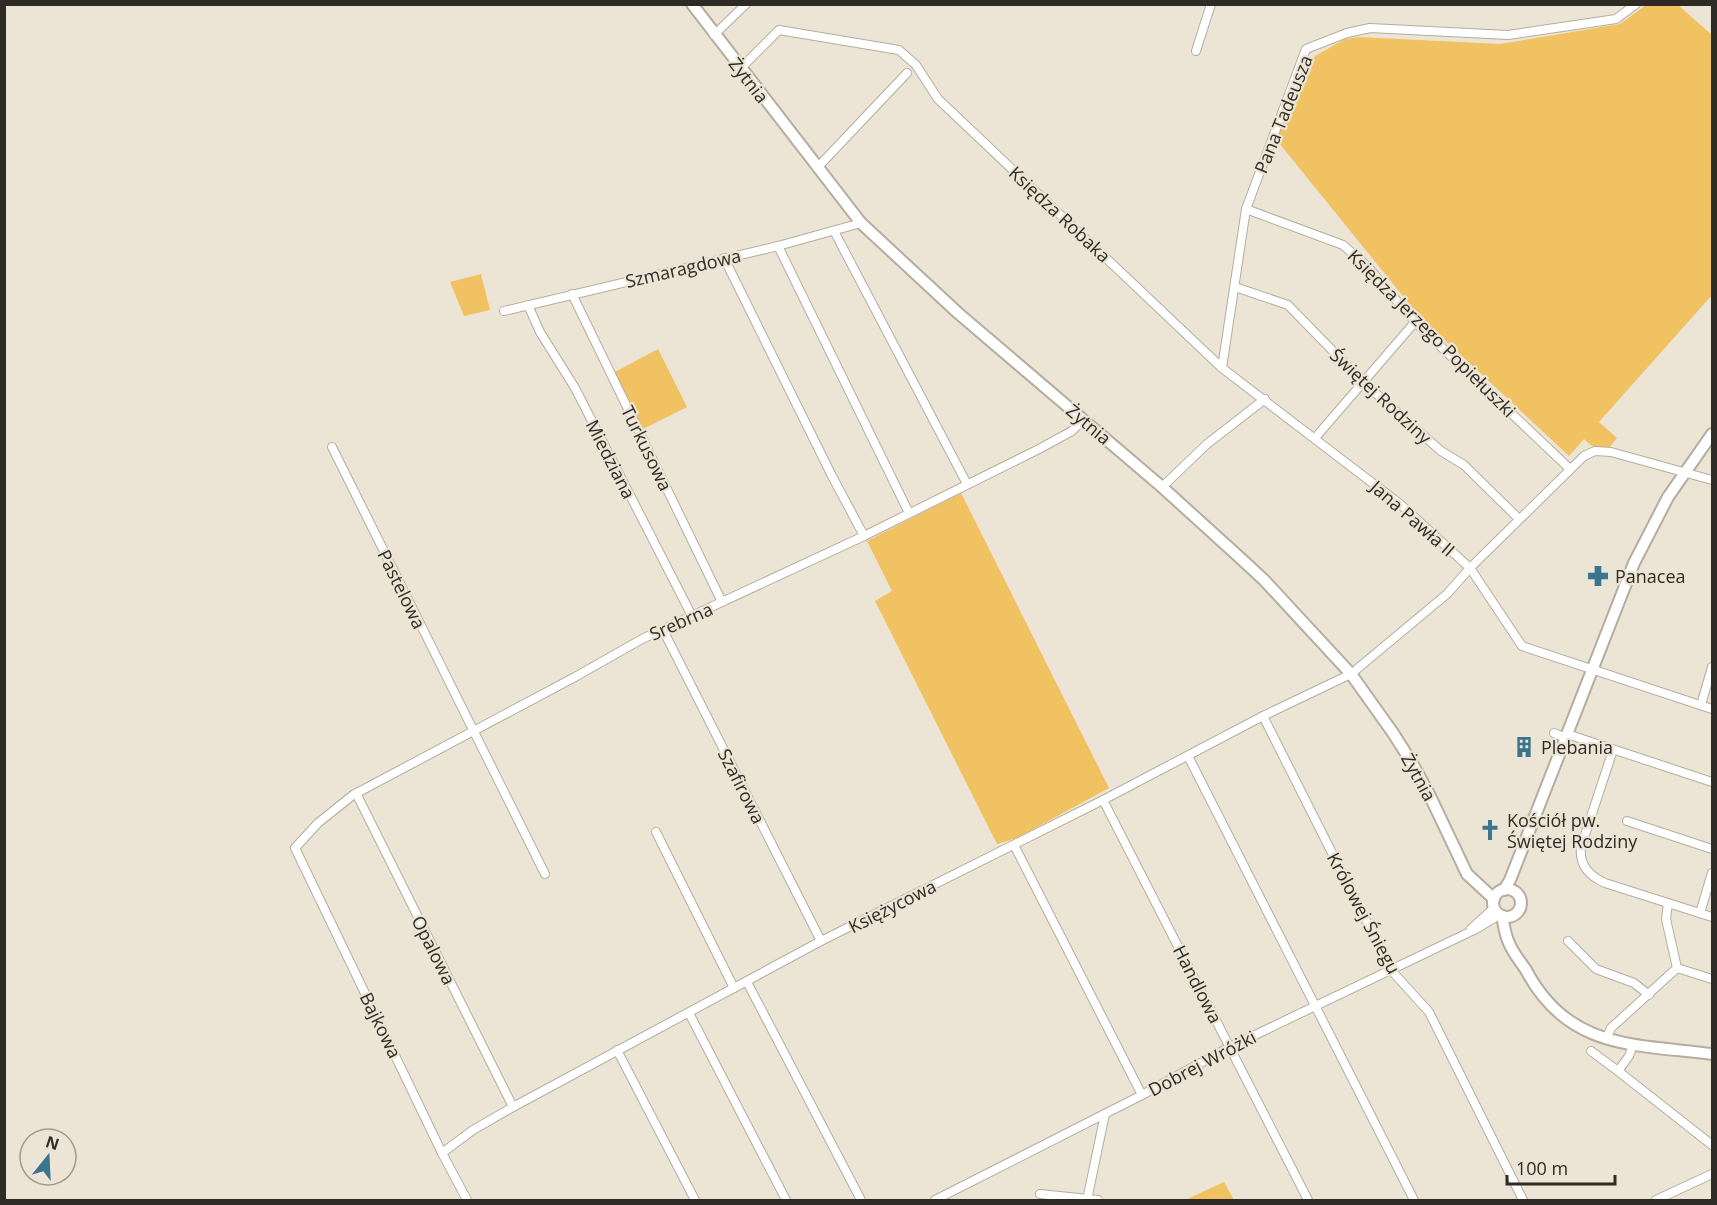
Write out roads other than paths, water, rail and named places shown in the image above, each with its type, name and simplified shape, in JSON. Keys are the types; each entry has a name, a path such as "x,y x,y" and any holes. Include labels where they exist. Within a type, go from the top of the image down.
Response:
{"street":[{"name":"Żytnia","path":"692,4 861,223 958,313 1162,486 1264,580 1351,674 1393,733 1429,794 1461,861 1491,887 1501,905 1511,890 1517,894"},
{"path":"714,35 746,4"},
{"path":"1196,51 1210,4"},
{"name":"Pana Tadeusza","path":"1222,368 1246,209 1306,50 1347,33 1370,28 1508,35 1617,19 1636,4"},
{"name":"Księdza Robaka","path":"740,69 779,30 899,50 916,65 938,99 1222,368"},
{"path":"817,168 907,73"},
{"name":"Księdza Jerzego Popiełuszki","path":"1246,209 1343,245 1368,267 1415,322 1570,469"},
{"name":"Szmaragdowa","path":"504,311 778,246 861,223"},
{"path":"834,231 967,484"},
{"path":"778,246 909,513"},
{"path":"724,258 832,477 864,536"},
{"name":"Świętej Rodziny","path":"1235,287 1288,305 1363,382 1441,452 1464,465 1520,519"},
{"name":"Turkusowa","path":"572,294 722,602"},
{"name":"Miedziana","path":"528,305 540,332 575,388 692,616"},
{"path":"1315,438 1415,322"},
{"name":"Jana Pawła II","path":"1222,368 1400,504 1470,568 1522,646 1713,709"},
{"path":"1162,486 1207,444 1265,399"},
{"name":"Srebrna","path":"295,848 318,823 356,793 642,639 864,536 1072,431 1083,420"},
{"path":"1713,434 1668,496 1639,554 1501,905 1508,940 1536,988 1557,1011 1586,1031 1606,1039 1633,1045 1713,1054"},
{"name":"Pastelowa","path":"332,447 545,874"},
{"name":"Księżycowa","path":"442,1153 473,1130 513,1107 821,941 1103,800 1263,716 1351,674 1447,594 1470,568 1570,469 1590,453 1603,450 1713,480"},
{"name":"Szafirowa","path":"663,630 821,941"},
{"path":"1701,705 1713,667"},
{"name":"Królowej Śniegu","path":"1263,716 1391,970 1429,1012 1523,1200"},
{"path":"1554,733 1713,782"},
{"path":"1613,750 1581,847 1582,862 1590,874 1601,881 1713,917"},
{"path":"1188,756 1414,1200"},
{"name":"Opalowa","path":"356,793 513,1107"},
{"name":"Handlowa","path":"1103,800 1308,1200"},
{"path":"1627,821 1713,849"},
{"path":"656,832 734,988"},
{"path":"1014,845 1142,1095"},
{"path":"1501,905 1521,906 1516,882 1524,846"},
{"name":"Bajkowa","path":"295,848 442,1153 467,1200"},
{"path":"1700,913 1713,873"},
{"path":"1668,903 1666,919 1677,968"},
{"name":"Dobrej Wróżki","path":"935,1200 1142,1095 1230,1047 1482,926 1501,905"},
{"path":"1568,941 1596,969 1634,983 1648,995"},
{"path":"1677,968 1713,979"},
{"path":"1606,1039 1611,1028 1677,968"},
{"path":"747,982 861,1200"},
{"path":"689,1013 786,1200"},
{"path":"1618,1071 1633,1045"},
{"path":"617,1050 695,1200"},
{"path":"1591,1051 1713,1145"},
{"path":"1087,1199 1105,1114"},
{"path":"1656,1200 1713,1174"},
{"path":"1040,1194 1098,1200"}],"place":[{"name":"Panacea","path":"1598,576"},
{"name":"Plebania","path":"1524,747"},
{"name":"Kościół pw. Świętej Rodziny","path":"1490,830"}]}
